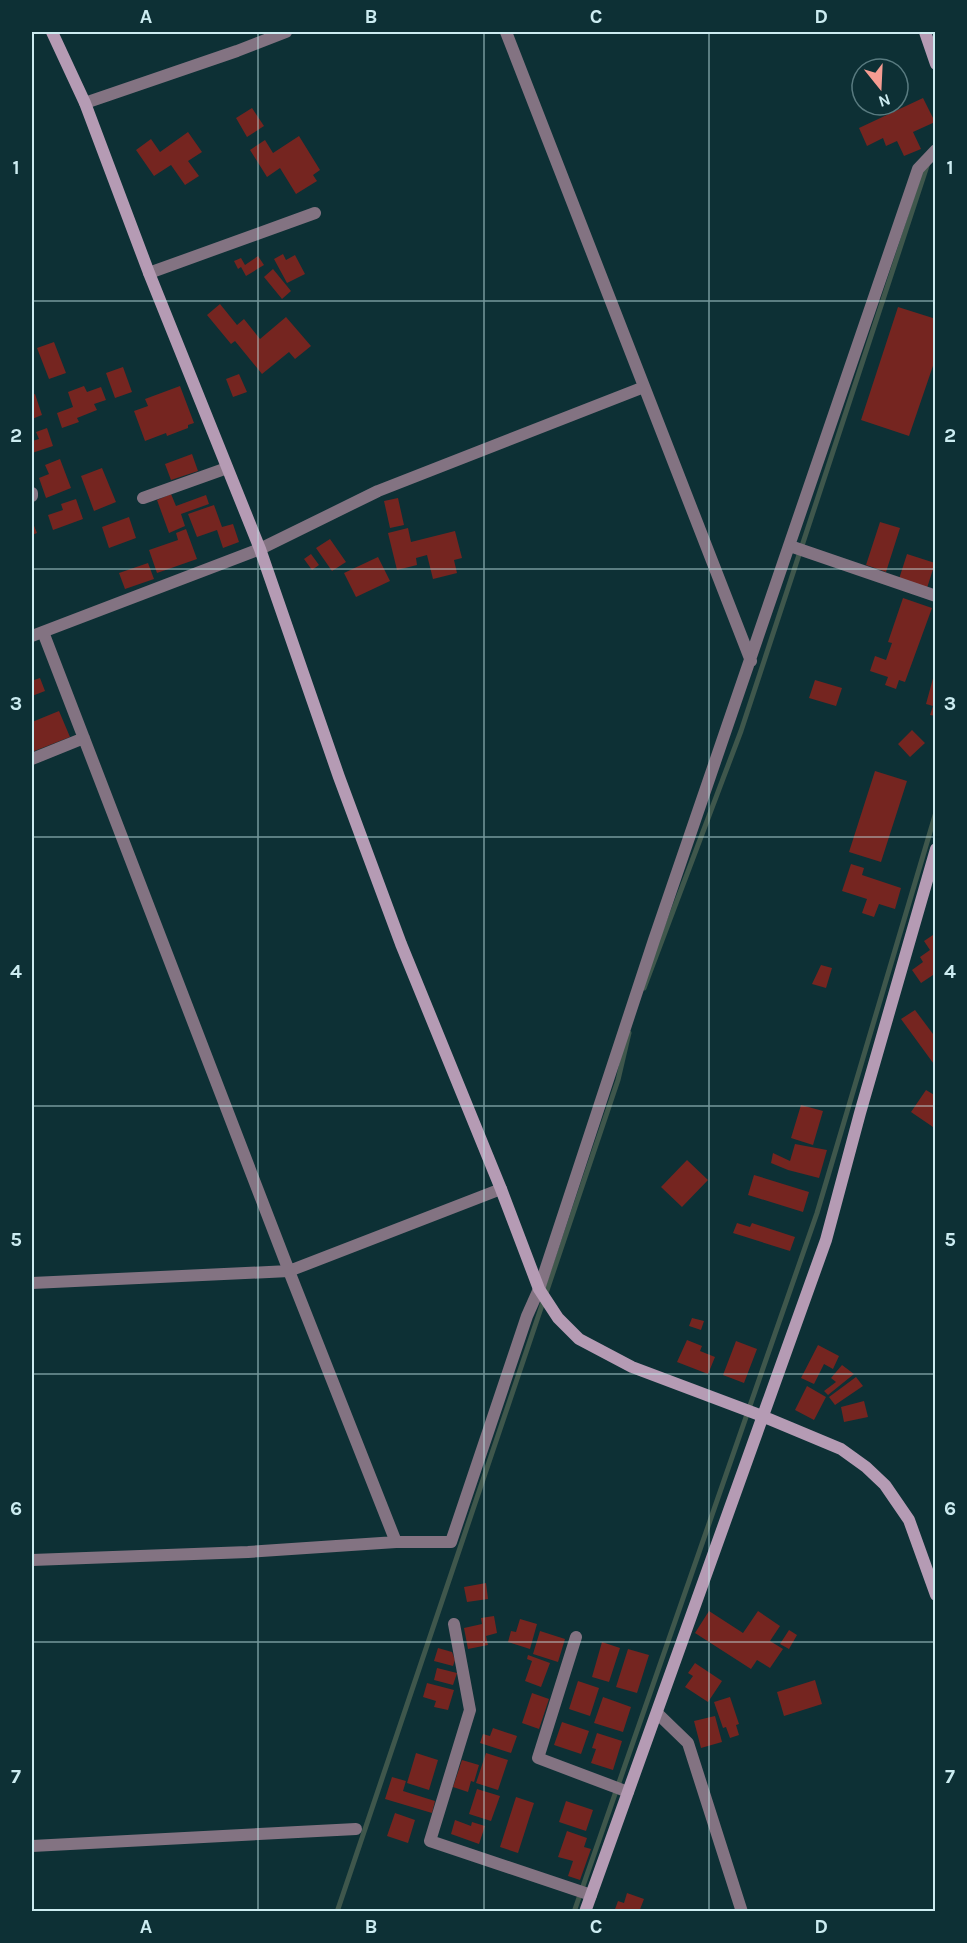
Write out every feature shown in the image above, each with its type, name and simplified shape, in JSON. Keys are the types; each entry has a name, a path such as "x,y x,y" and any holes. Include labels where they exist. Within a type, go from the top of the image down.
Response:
{"street":[{"path":"52,32 85,103 149,273 260,549 339,777 397,933 539,1289 558,1318 579,1339 632,1367 762,1416 841,1449 866,1467 885,1485 909,1520 936,1595"},
{"path":"85,103 286,32"},
{"path":"506,32 751,661"},
{"path":"925,32 936,64"},
{"path":"32,1560 248,1552 396,1542 451,1542 918,170 936,150"},
{"path":"149,273 315,213"},
{"path":"396,1542 84,738 37,634 260,549 378,491 644,387"},
{"path":"142,498 227,468"},
{"path":"789,546 936,596"},
{"path":"32,759 84,738"},
{"path":"585,1911 826,1239 936,849"},
{"path":"32,1283 289,1271 501,1189"},
{"path":"454,1624 470,1710 429,1840 591,1895"},
{"path":"576,1637 538,1758 628,1792"},
{"path":"657,1713 688,1743 742,1911"},
{"path":"32,1846 356,1829"}],"building":[{"path":"923,98 935,122 913,132 921,149 904,156 897,141 886,146 883,138 867,146 859,128 882,117 910,117 910,104"},
{"path":"252,108 264,126 247,137 236,118"},
{"path":"188,132 202,152 188,161 199,176 185,185 171,165 154,176 136,150 151,139 160,152"},
{"path":"299,136 320,170 313,175 317,181 296,194 280,168 267,177 250,150 265,140 273,153"},
{"path":"283,254 286,260 295,255 305,274 287,283 274,259"},
{"path":"258,256 264,265 246,276 241,267 238,269 234,261 241,258 245,265"},
{"path":"273,269 291,291 282,299 264,277"},
{"path":"220,304 237,325 244,319 260,339 286,317 311,346 295,359 289,352 262,374 235,341 231,344 207,315"},
{"path":"898,307 936,319 936,357 909,436 861,420"},
{"path":"54,342 66,373 49,379 37,348"},
{"path":"123,367 132,392 115,398 106,373"},
{"path":"239,374 247,392 233,397 226,379"},
{"path":"84,386 87,392 101,387 106,400 94,404 97,410 77,418 79,422 62,428 57,413 73,407 68,392"},
{"path":"180,386 194,423 188,425 188,428 167,436 166,433 145,441 134,411 148,406 145,399"},
{"path":"35,394 42,415 32,419 32,395"},
{"path":"47,428 53,446 32,453 32,441 39,439 36,432"},
{"path":"192,454 198,471 171,480 165,464"},
{"path":"60,459 71,488 46,498 39,478 49,474 45,465"},
{"path":"102,468 116,502 94,511 81,476"},
{"path":"171,494 176,506 206,495 209,504 181,514 185,526 169,533 157,500"},
{"path":"398,498 404,525 390,528 384,501"},
{"path":"76,499 83,519 53,530 48,515 63,510 61,504"},
{"path":"214,505 222,527 233,524 239,542 223,548 217,530 197,537 188,514"},
{"path":"129,517 136,538 109,548 102,527"},
{"path":"32,521 37,533 32,535"},
{"path":"880,522 900,528 886,572 866,565"},
{"path":"408,528 411,542 455,531 462,558 454,560 457,573 433,579 427,555 416,558 417,565 397,570 388,533"},
{"path":"186,529 197,559 157,573 149,550 178,540 176,533"},
{"path":"330,539 346,562 332,571 316,548"},
{"path":"311,554 319,565 312,570 304,559"},
{"path":"907,554 935,563 927,588 899,579"},
{"path":"378,557 390,581 356,597 344,573"},
{"path":"148,563 154,579 125,589 119,573"},
{"path":"903,598 932,608 905,682 899,680 896,689 885,685 888,677 870,671 875,656 886,660 892,643 888,642"},
{"path":"935,671 936,716 930,715 933,706 926,704"},
{"path":"32,674 34,680 40,678 45,691 32,696"},
{"path":"815,680 842,688 836,706 809,698"},
{"path":"59,711 70,737 32,752 32,722"},
{"path":"912,730 925,743 910,757 898,744"},
{"path":"875,771 907,781 881,862 849,852"},
{"path":"851,864 864,868 862,875 901,888 895,909 879,904 874,917 862,913 867,899 842,891"},
{"path":"936,933 936,973 921,983 912,970 923,962 920,957 930,950 924,941"},
{"path":"821,965 832,968 826,988 812,984"},
{"path":"915,1010 936,1038 936,1067 901,1019"},
{"path":"926,1090 936,1096 936,1123 933,1127 911,1112"},
{"path":"801,1105 823,1111 813,1145 791,1138"},
{"path":"795,1144 827,1150 819,1178 771,1163 773,1153 790,1161"},
{"path":"687,1160 708,1180 682,1207 661,1187"},
{"path":"754,1175 809,1192 803,1212 748,1195"},
{"path":"737,1223 750,1227 752,1223 795,1237 790,1251 733,1233"},
{"path":"692,1318 704,1321 701,1330 689,1326"},
{"path":"687,1340 702,1346 700,1351 715,1357 708,1374 677,1362"},
{"path":"736,1341 757,1349 744,1383 723,1375"},
{"path":"818,1345 839,1356 833,1369 824,1364 814,1384 801,1378"},
{"path":"842,1365 854,1374 828,1395 824,1391 836,1382 831,1378"},
{"path":"856,1377 863,1386 835,1405 829,1397"},
{"path":"807,1386 826,1397 814,1420 795,1410"},
{"path":"864,1401 868,1417 844,1422 841,1407"},
{"path":"486,1583 488,1599 467,1602 464,1587"},
{"path":"709,1611 743,1633 758,1611 780,1626 770,1641 783,1649 770,1668 757,1660 751,1669 695,1633"},
{"path":"494,1616 497,1633 486,1636 488,1645 468,1649 464,1628 482,1624 481,1618"},
{"path":"520,1619 537,1624 530,1649 508,1642 511,1631 516,1632"},
{"path":"789,1630 797,1635 789,1649 780,1644"},
{"path":"540,1631 565,1639 558,1662 533,1654"},
{"path":"602,1642 620,1648 609,1682 592,1677"},
{"path":"438,1648 452,1652 455,1660 453,1666 434,1661"},
{"path":"628,1649 649,1655 637,1693 616,1687"},
{"path":"528,1655 550,1663 541,1687 525,1681 532,1661 527,1659"},
{"path":"695,1663 722,1681 708,1702 685,1687 693,1676 688,1673"},
{"path":"437,1668 457,1673 453,1685 434,1680"},
{"path":"815,1680 822,1704 784,1716 777,1692"},
{"path":"578,1681 599,1688 590,1716 569,1709"},
{"path":"427,1683 454,1690 448,1710 434,1707 436,1701 423,1697"},
{"path":"532,1693 549,1699 539,1729 522,1723"},
{"path":"603,1697 631,1707 623,1732 594,1723"},
{"path":"730,1697 739,1724 736,1725 739,1735 730,1738 726,1727 723,1728 714,1702"},
{"path":"715,1716 722,1742 701,1748 694,1721"},
{"path":"562,1722 589,1731 581,1754 554,1745"},
{"path":"493,1728 517,1736 511,1753 480,1743 483,1734 490,1736"},
{"path":"597,1733 622,1741 613,1770 591,1763 596,1749 592,1748"},
{"path":"416,1753 438,1760 429,1790 407,1783"},
{"path":"486,1753 508,1760 498,1790 476,1783"},
{"path":"462,1760 479,1765 468,1792 453,1787"},
{"path":"392,1777 406,1781 403,1791 435,1801 432,1813 385,1799"},
{"path":"477,1789 500,1796 491,1821 469,1814"},
{"path":"516,1797 534,1803 518,1853 500,1847"},
{"path":"566,1801 593,1810 586,1831 559,1822"},
{"path":"395,1813 415,1820 408,1843 387,1836"},
{"path":"455,1820 471,1826 472,1822 485,1826 479,1844 451,1834"},
{"path":"567,1831 587,1838 584,1847 591,1849 580,1880 568,1876 573,1861 558,1857"},
{"path":"627,1893 644,1899 639,1912 614,1912 618,1901 624,1903"}],"waterway":[{"path":"644,988 741,731 928,163"},
{"path":"574,1912 817,1213 936,812"},
{"path":"337,1912 618,1080 629,1033"}]}
